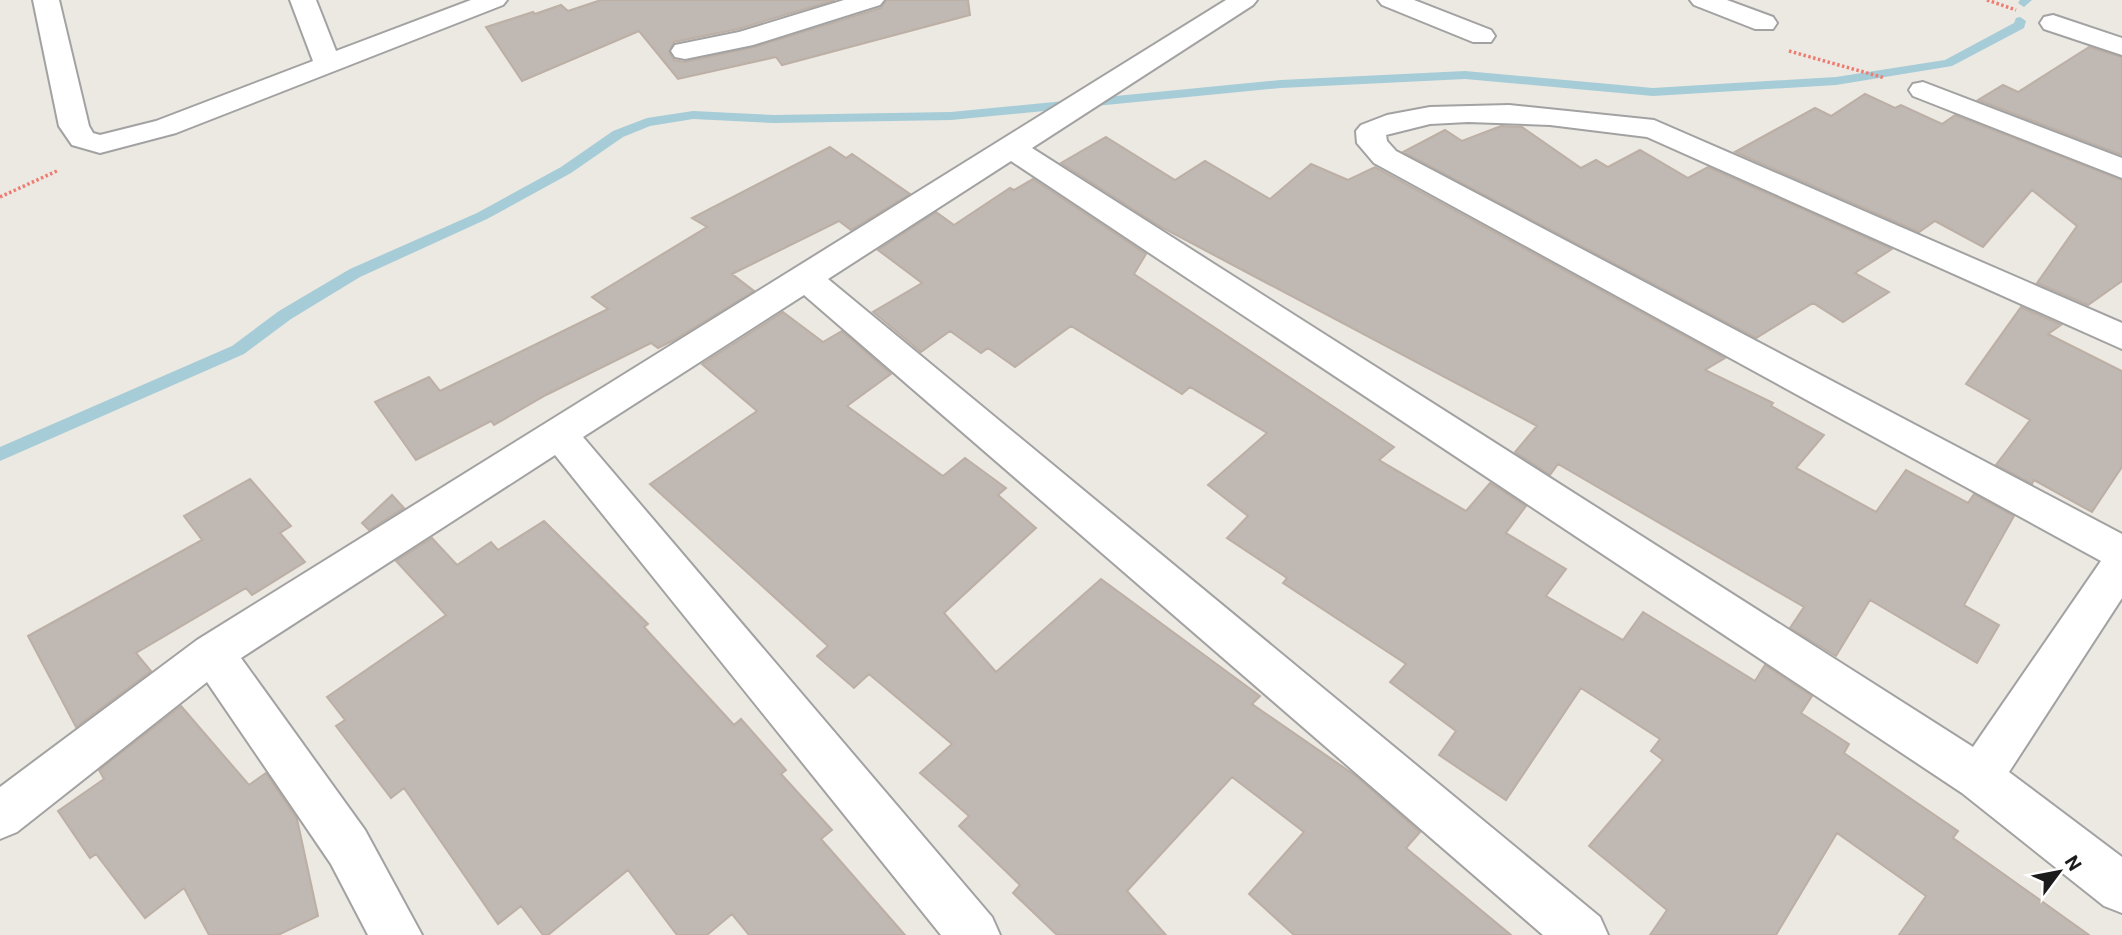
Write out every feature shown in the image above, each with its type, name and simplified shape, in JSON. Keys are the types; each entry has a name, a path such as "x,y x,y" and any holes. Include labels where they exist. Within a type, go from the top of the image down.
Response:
{"street":[{"path":"46,0 74,126 82,139 100,144 166,127 327,62 494,0"},
{"path":"303,0 327,62"},
{"path":"685,51 757,35 871,0"},
{"path":"1391,0 1482,36"},
{"path":"1703,0 1764,23"},
{"path":"0,816 212,653 1011,148 1236,1"},
{"path":"2053,23 2122,47"},
{"path":"1923,90 2122,169"},
{"path":"2122,337 1654,129 1590,119 1443,113 1405,117 1371,131 1372,143 1385,157 2122,552"},
{"path":"1011,148 1979,777 2122,888"},
{"path":"805,278 1582,935"},
{"path":"560,435 974,935"},
{"path":"1979,777 2122,564"},
{"path":"212,653 348,846 397,935"}],"path":[{"path":"1764,23 1771,40 1783,49 1849,66 1923,90"}],"building":[{"path":"601,0 835,0 738,29 674,42 669,52 674,60 684,62 754,47 881,8 887,0 968,0 970,15 782,65 776,57 678,79 639,31 522,81 486,27 561,5 568,11"},
{"path":"2089,47 2122,57 2122,155 1978,100 2003,85 2018,92"},
{"path":"1865,94 1895,108 1901,105 1942,124 1955,115 2122,180 2122,281 2088,305 2037,283 2077,226 2032,190 1983,247 1935,221 1919,232 1735,152 1815,108 1831,116"},
{"path":"1501,126 1522,127 1581,168 1596,160 1608,167 1640,150 1688,178 1708,167 1892,249 1855,273 1889,292 1843,322 1813,303 1756,338 1403,152 1445,130 1462,141"},
{"path":"1106,137 1175,180 1205,161 1270,199 1311,164 1348,180 1375,167 1725,358 1705,370 1773,403 1771,406 1824,435 1796,468 1876,512 1906,470 1968,503 1974,494 2014,516 1964,605 1999,625 1977,663 1870,600 1836,656 1790,628 1804,607 1558,464 1550,475 1515,452 1537,426 1161,227 1061,163"},
{"path":"830,147 846,158 852,154 910,194 851,230 839,221 732,274 754,291 674,340 658,348 651,343 546,395 494,425 491,421 416,460 375,402 429,377 440,391 608,309 592,297 707,227 692,218"},
{"path":"1033,179 1146,254 1134,274 1394,447 1379,460 1466,511 1490,483 1526,506 1506,533 1566,569 1546,596 1623,640 1643,612 1755,681 1765,665 1812,696 1801,713 1849,744 1844,753 1958,831 1953,838 2089,935 1899,935 1926,896 1837,833 1776,935 1650,935 1667,910 1589,846 1663,760 1651,751 1660,739 1581,688 1506,800 1439,755 1456,731 1390,682 1406,664 1283,583 1287,578 1227,538 1248,516 1208,485 1267,433 1190,387 1182,394 1071,326 1015,367 988,348 981,353 950,331 921,352 873,312 922,283 878,250 936,212 954,225 1010,188 1014,190"},
{"path":"2021,307 2061,325 2048,334 2122,371 2122,467 2092,512 2034,480 2032,484 1996,465 2030,420 1966,384"},
{"path":"783,312 823,342 842,331 891,374 847,406 943,476 965,458 1006,488 998,495 1036,528 944,613 996,672 1101,579 1260,696 1252,704 1356,776 1420,832 1406,848 1511,935 1294,935 1249,894 1304,832 1232,777 1127,891 1166,935 1057,935 1013,893 1020,885 959,826 969,816 920,773 952,744 869,674 854,688 817,656 828,646 650,484 757,411 702,364"},
{"path":"250,479 291,526 280,533 305,562 252,595 246,588 136,653 151,671 76,727 28,636 202,540 184,516"},
{"path":"392,495 404,508 369,530 362,523"},
{"path":"544,521 648,624 644,627 734,725 741,719 786,770 781,774 832,830 821,839 905,935 749,935 732,914 707,935 677,935 628,870 548,935 543,935 521,906 498,924 404,788 391,798 336,726 345,720 327,697 446,615 396,561 432,538 457,565 491,542 498,550"},
{"path":"181,706 249,785 266,773 297,819 318,916 278,935 209,935 184,888 145,918 96,854 90,858 58,811 104,779 99,770"}],"waterway":[{"path":"0,454 238,350 285,315 355,273 482,216 566,170 618,134 647,122 693,115 774,119 951,116 1281,84 1465,75 1653,92 1836,81 1948,63 2020,25 2020,21"}]}
